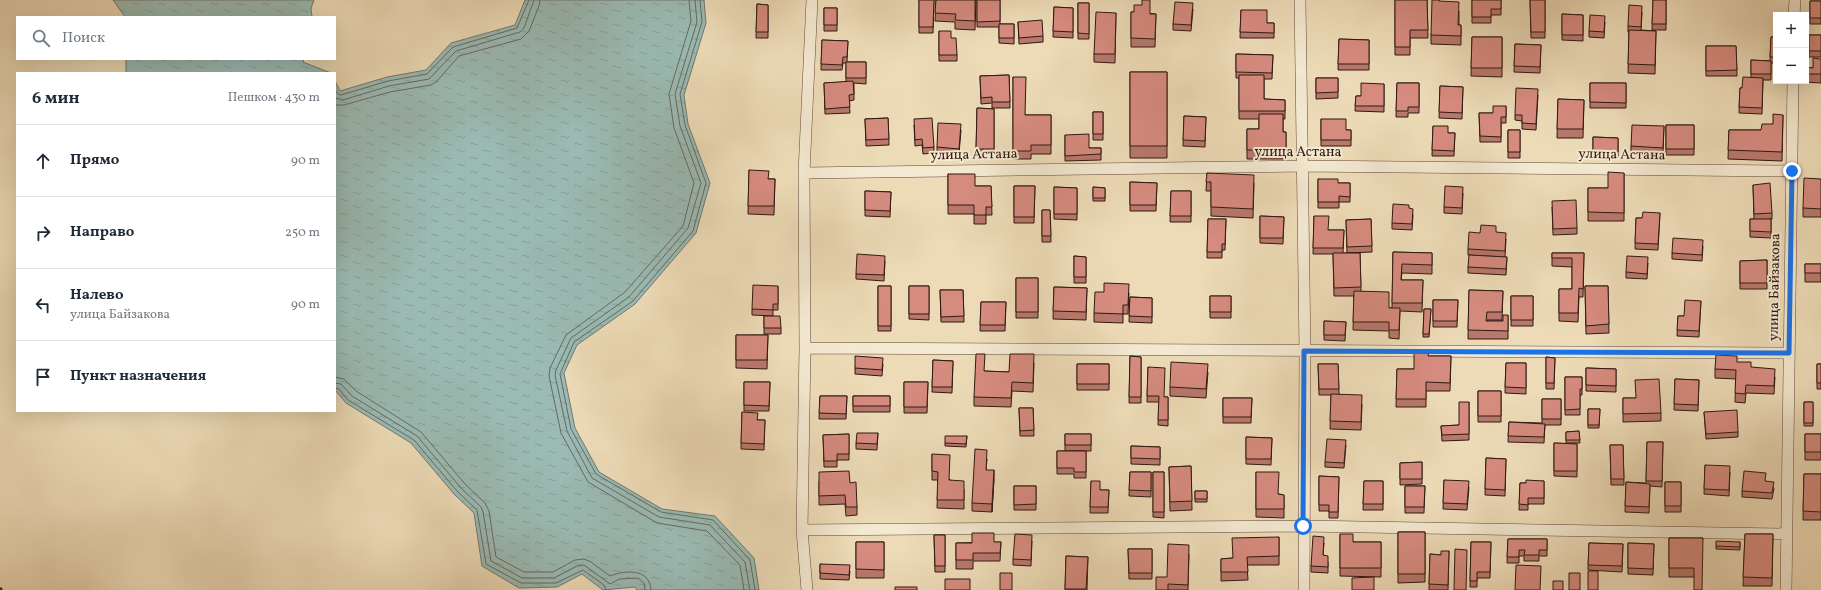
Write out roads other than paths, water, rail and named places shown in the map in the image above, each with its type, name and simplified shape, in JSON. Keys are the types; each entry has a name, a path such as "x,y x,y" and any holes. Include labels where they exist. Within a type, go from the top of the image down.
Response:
{"street":[{"path":"807,590 802,530 805,348 804,172 812,0"},
{"path":"1300,0 1304,351 1304,590"},
{"path":"1794,12 1795,0"},
{"name":"улица Байзакова","path":"1786,590 1793,84"},
{"name":"улица Астана","path":"804,172 1302,166 1792,171"},
{"path":"805,348 1789,353"},
{"path":"802,530 1303,526 1787,534"}],"water":[{"path":"113,0 314,0 311,8 312,16 124,16"},
{"path":"525,0 704,0 706,23 684,95 688,124 710,183 696,233 635,304 577,345 564,373 575,428 599,472 662,509 715,516 754,558 759,590 637,590 635,587 603,590 582,574 557,587 519,588 482,566 474,513 454,494 411,443 346,403 336,391 336,83 340,91 387,77 426,70 451,43 515,25"},
{"path":"126,60 304,60 303,62 328,72 126,72"}]}
